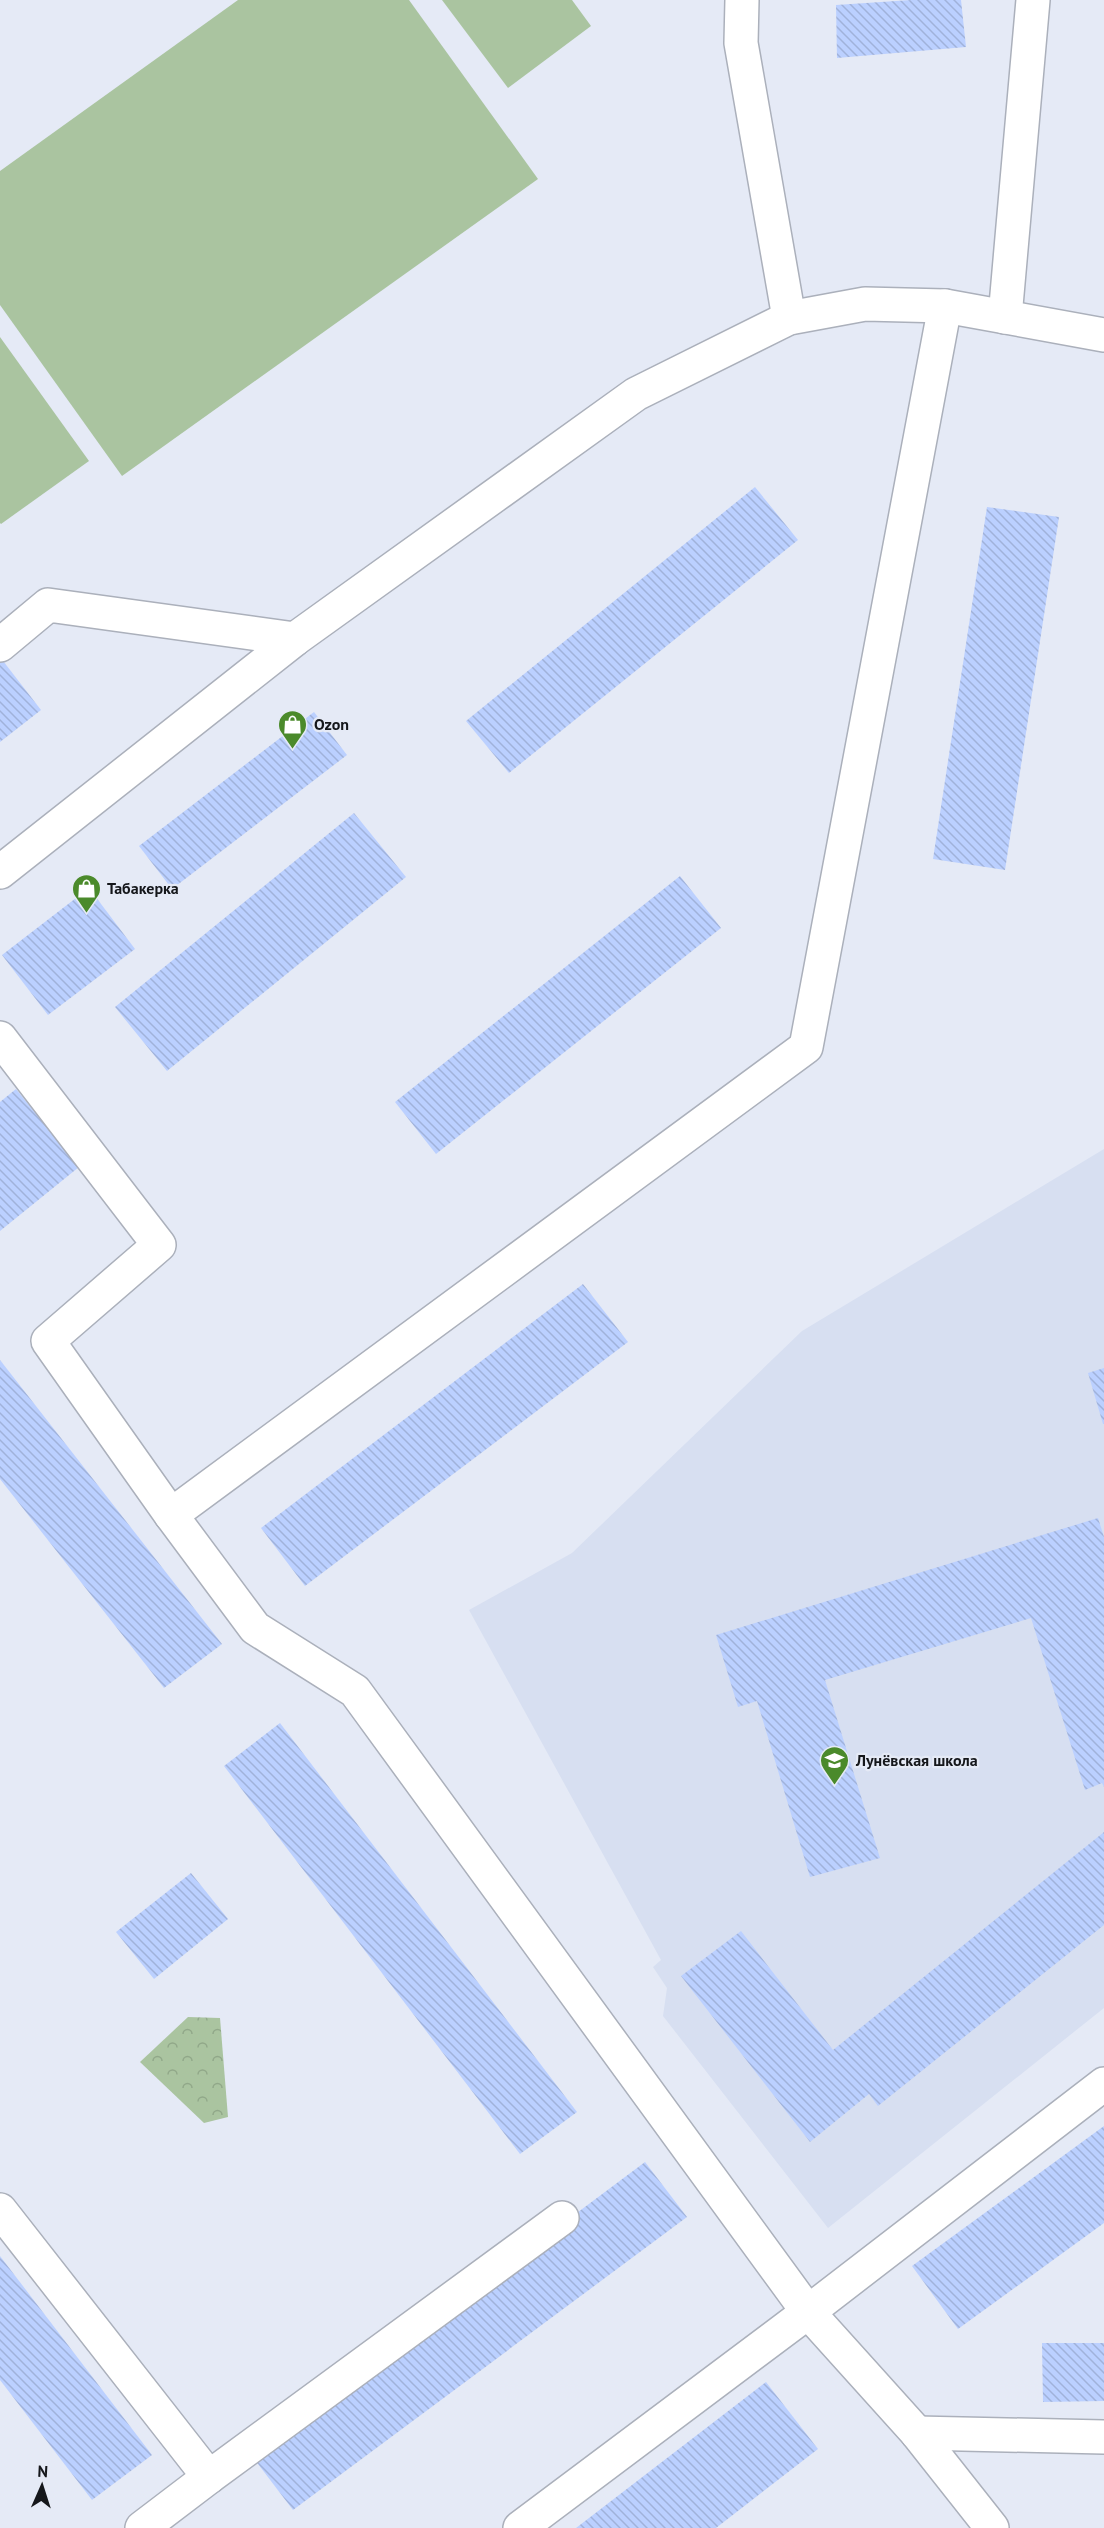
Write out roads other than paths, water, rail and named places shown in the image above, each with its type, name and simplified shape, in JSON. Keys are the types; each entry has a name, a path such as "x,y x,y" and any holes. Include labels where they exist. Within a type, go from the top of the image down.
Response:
{"street":[{"path":"742,0 741,43 789,318"},
{"path":"1005,317 1033,0"},
{"path":"0,872 295,639 636,394 789,318 865,304 945,306 1104,335"},
{"path":"171,1515 806,1047 945,306"},
{"path":"0,645 48,605 295,639"},
{"path":"0,1038 159,1245 48,1341 171,1515 255,1628 355,1691 808,2312 917,2433 992,2528"},
{"path":"520,2528 808,2312 1104,2084"},
{"path":"0,2210 209,2477"},
{"path":"152,2525 209,2477 562,2218"},
{"path":"917,2433 1104,2437"}],"place":[{"name":"Ozon","path":"293,750"},
{"name":"Табакерка","path":"86,914"},
{"name":"Лунёвская школа","path":"835,1786"}]}
